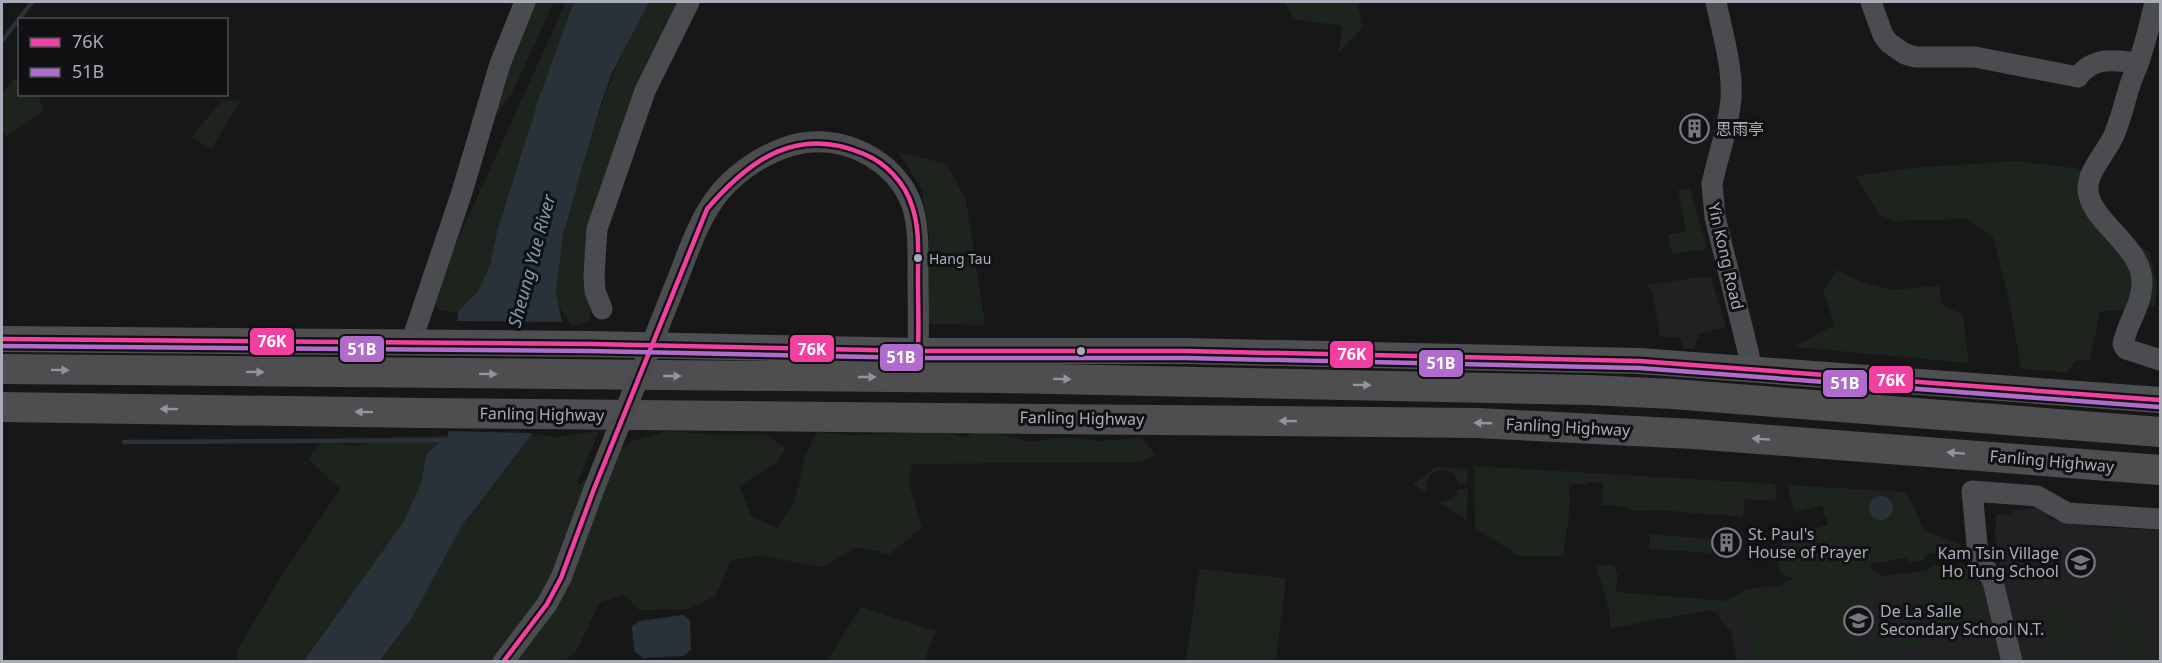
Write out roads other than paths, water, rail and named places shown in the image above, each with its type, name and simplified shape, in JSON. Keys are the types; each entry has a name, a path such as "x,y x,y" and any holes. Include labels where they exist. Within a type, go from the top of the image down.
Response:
{"highway":[{"path":"2,369 999,378 1589,390 1673,394 2160,432"},
{"name":"Fanling Highway","path":"2,407 1477,423 1693,434 2160,470"}],"main road":[{"path":"2,339 447,342 918,351 1186,351 1639,361 2160,400"}],"street":[{"path":"416,343 415,331 462,192 500,64 525,2"},
{"path":"602,309 595,291 594,275 597,229 645,91 689,2"},
{"name":"Yin Kong Road","path":"1716,2 1730,75 1731,96 1730,114 1712,184 1712,195 1715,218 1749,355 1749,369"},
{"path":"1871,2 1883,34 1889,43 1905,54 1916,57 1975,57 2078,77 2083,70 2096,62 2111,60 2138,63"},
{"path":"2155,2 2114,136 2092,174 2088,183 2088,193 2092,205 2140,267 2143,281 2141,297 2123,344 2126,349 2160,360"},
{"path":"503,662 547,604 561,578 594,489 707,209 739,174 771,153 794,144 846,144 882,163 902,185 912,206 917,231 918,351"},
{"path":"2012,662 1994,581 1978,555 1972,491 2037,496 2067,513 2160,519"}],"water":[{"name":"Sheung Yue River","path":"574,2 649,2 612,73 563,236 556,294 562,322 532,434 461,527 412,618 380,661 303,662 404,521 422,480 425,459 429,451 448,436 458,312 478,291 490,265 497,232 539,98"},
{"path":"1881,496 1886,497 1892,503 1892,513 1886,519 1881,520 1876,519 1870,513 1869,508 1870,503 1876,497"},
{"path":"683,615 690,620 691,650 683,656 643,658 634,651 632,626 639,621"}],"waterway":[{"path":"20,18 32,2"},
{"path":"2,41 18,20"},
{"path":"124,442 445,440"}],"place":[{"name":"思雨亭","path":"1695,129"},
{"name":"Hang Tau","path":"918,258"},
{"name":"St. Paul's House of Prayer","path":"1727,543"},
{"name":"Kam Tsin Village Ho Tung School","path":"2080,562"},
{"name":"De La Salle Secondary School N.T.","path":"1859,620"}]}
